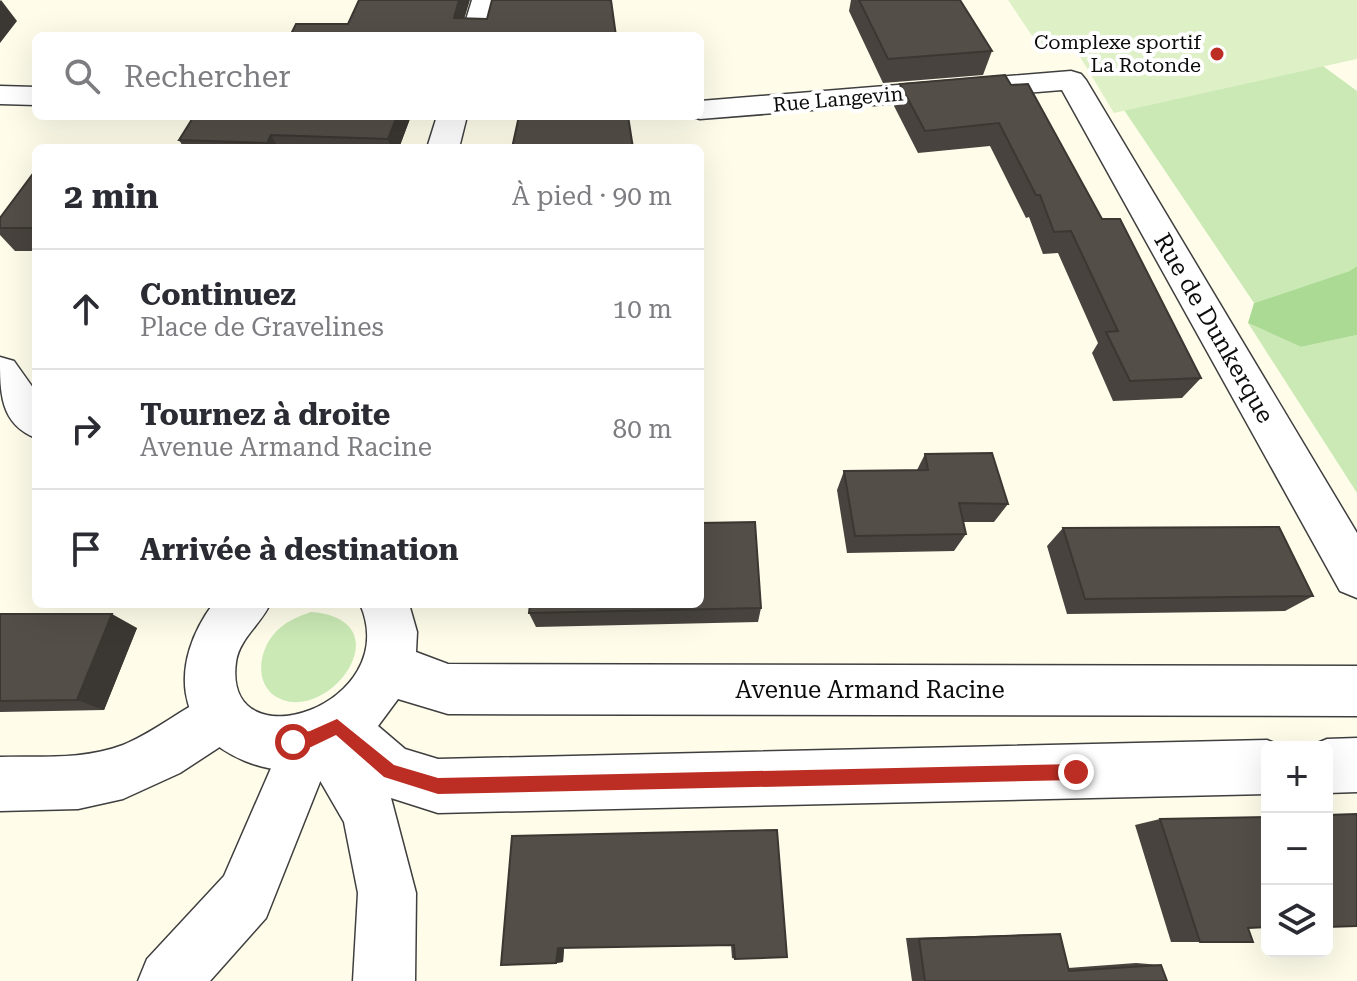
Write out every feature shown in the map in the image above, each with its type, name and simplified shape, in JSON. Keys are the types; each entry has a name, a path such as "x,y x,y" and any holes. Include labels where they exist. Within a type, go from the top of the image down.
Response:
{"street":[{"path":"476,32 485,0"},
{"name":"Rue Langevin","path":"704,110 1071,80"},
{"name":"Rue de Dunkerque","path":"1071,80 1357,576"},
{"path":"0,95 32,96"},
{"path":"444,144 451,120"},
{"path":"0,372 8,388 32,416"},
{"path":"243,608 224,630 213,653 208,676 211,698 220,717 244,736 275,744 324,733 367,702 386,672 394,641 386,608"},
{"name":"Avenue Armand Racine","path":"386,672 415,677 448,689 1357,691"},
{"path":"0,784 73,783 121,773 178,744 220,717"},
{"path":"324,733 390,771 438,786 1261,767"},
{"path":"169,981 245,897 324,733"},
{"path":"324,733 370,814 387,893 384,981"},
{"path":"1333,766 1357,765"}],"green space":[{"name":"Complexe sportif La Rotonde","path":"1008,0 1357,0 1357,59 1114,113 1074,47 1041,49"},
{"path":"1323,66 1357,91 1357,266 1351,271 1254,303 1124,110"},
{"path":"1357,266 1357,335 1301,347 1248,323 1254,303"},
{"path":"1248,323 1301,347 1357,335 1357,493"},
{"path":"311,612 338,619 352,631 356,648 351,665 339,682 322,695 303,702 283,700 267,688 263,680 264,651 282,626"}],"building":[{"path":"359,0 459,0 454,18 487,19 492,0 611,0 615,32 292,32 296,24 348,24"},
{"path":"859,0 960,0 992,51 888,59"},
{"path":"1005,75 1011,85 1028,84 1102,219 1120,219 1201,378 1130,381 1106,332 1118,331 1071,231 1054,232 1040,195 1036,195 999,123 925,131 900,84"},
{"path":"192,120 395,120 388,139 271,135 267,143 179,140"},
{"path":"518,120 629,120 632,144 513,144"},
{"path":"32,175 32,228 0,228 0,218"},
{"path":"992,453 1008,504 959,503 966,534 855,536 844,471 928,470 925,454"},
{"path":"755,522 761,608 529,613 530,608 704,608 704,523"},
{"path":"1279,527 1313,596 1085,599 1063,528"},
{"path":"0,614 112,614 77,700 0,701"},
{"path":"1357,814 1357,926 1333,927 1333,815"},
{"path":"1261,817 1261,927 1248,928 1253,942 1200,942 1160,819"},
{"path":"777,830 787,957 735,959 734,945 558,948 556,963 501,965 512,836"},
{"path":"1060,934 1069,971 1161,965 1167,981 925,981 919,939"}],"place":[{"name":"Complexe sportif La Rotonde","path":"1217,54"}],"route":[{"path":"293,742 311,739 337,726 390,771 438,786 1076,772"}]}
